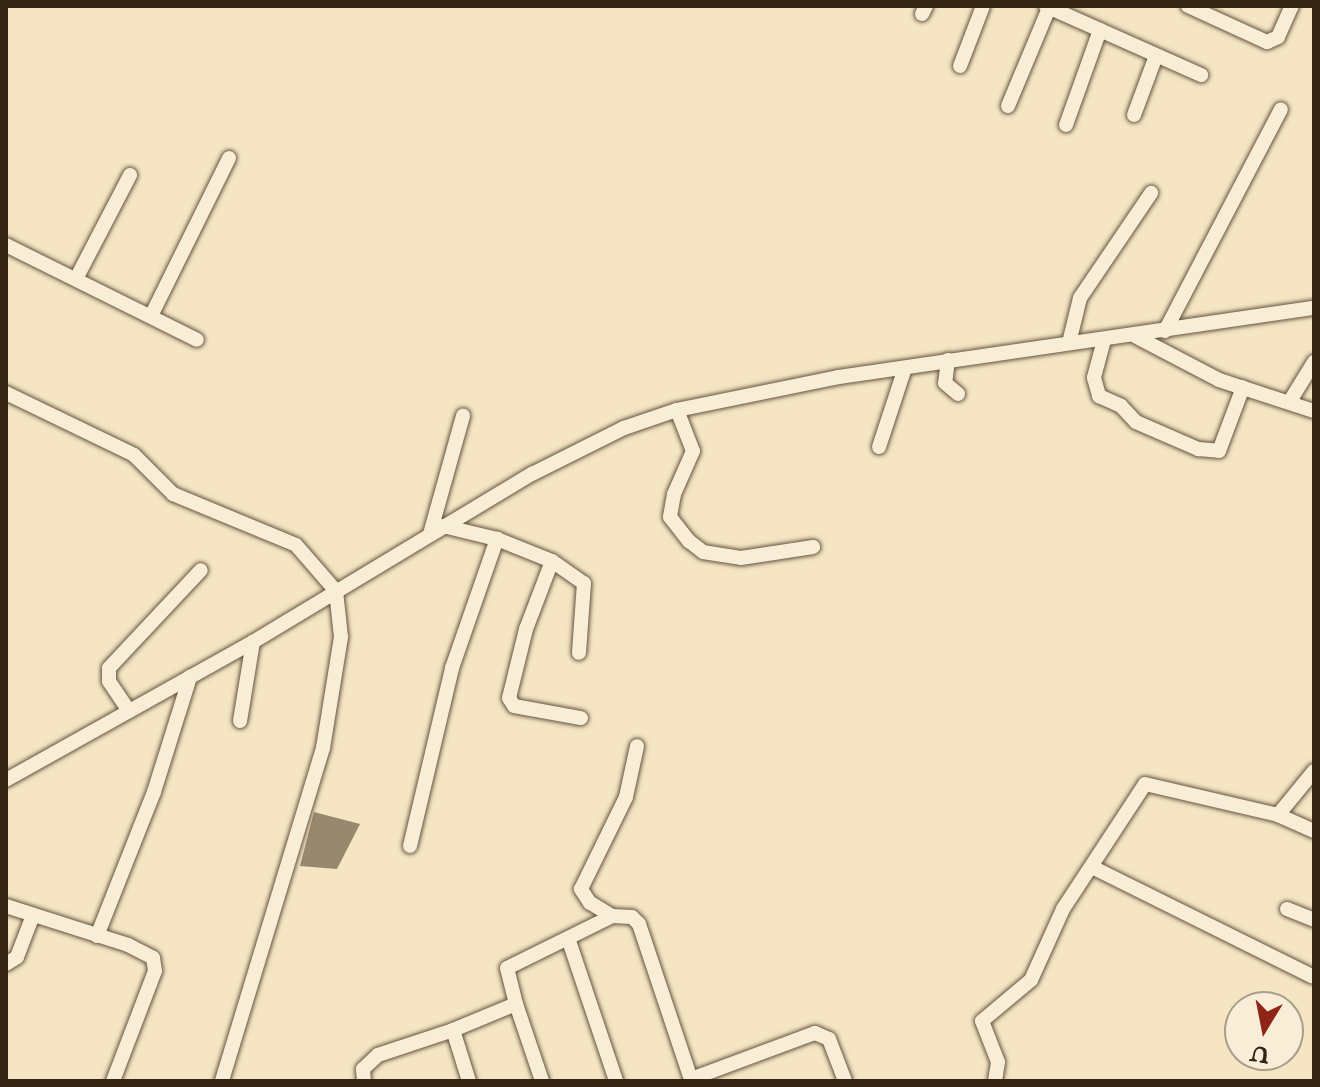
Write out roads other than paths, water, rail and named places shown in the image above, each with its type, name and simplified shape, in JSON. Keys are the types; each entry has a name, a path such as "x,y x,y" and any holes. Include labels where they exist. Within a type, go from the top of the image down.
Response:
{"street":[{"path":"960,66 983,6"},
{"path":"1188,6 1267,42 1278,37 1292,6"},
{"path":"1008,106 1048,7 1201,75"},
{"path":"1066,125 1100,30"},
{"path":"1134,115 1156,56"},
{"path":"1165,331 1281,109"},
{"path":"152,314 229,158"},
{"path":"77,277 130,175"},
{"path":"1069,343 1080,298 1151,193"},
{"path":"6,245 152,314 197,340"},
{"path":"6,780 253,642 437,530 570,454 677,410 948,360 1135,336 1314,308"},
{"path":"1135,336 1191,368 1314,411"},
{"path":"1104,340 1094,378 1099,396 1121,406 1136,422 1198,449 1219,451 1243,387"},
{"path":"948,360 945,383 958,394"},
{"path":"1290,401 1314,362"},
{"path":"879,447 905,368"},
{"path":"6,393 134,455 173,494 296,545 336,591 341,637 323,748 222,1081"},
{"path":"677,410 693,451 674,494 670,517 689,541 703,552 741,558 813,547"},
{"path":"437,530 463,416"},
{"path":"437,530 497,539 552,561 584,583 579,653"},
{"path":"410,846 452,668 497,539"},
{"path":"552,561 526,629 509,698 514,706 581,718"},
{"path":"129,711 109,681 109,668 201,570"},
{"path":"240,721 253,642"},
{"path":"97,936 148,810 190,677"},
{"path":"637,746 626,797 581,889 590,903 612,916 632,917 639,924 688,1080 815,1033 829,1039 845,1081"},
{"path":"1278,815 1314,771"},
{"path":"995,1081 998,1062 982,1021 1031,980 1063,909 1145,784 1278,815 1314,831"},
{"path":"1092,867 1312,976"},
{"path":"6,906 149,954 155,964 113,1081"},
{"path":"1287,909 1314,920"},
{"path":"6,964 17,957 33,915"},
{"path":"542,1081 507,968 569,941 612,916"},
{"path":"569,941 616,1081"},
{"path":"364,1081 363,1069 378,1055 453,1030 516,1004"},
{"path":"453,1030 469,1081"}]}
